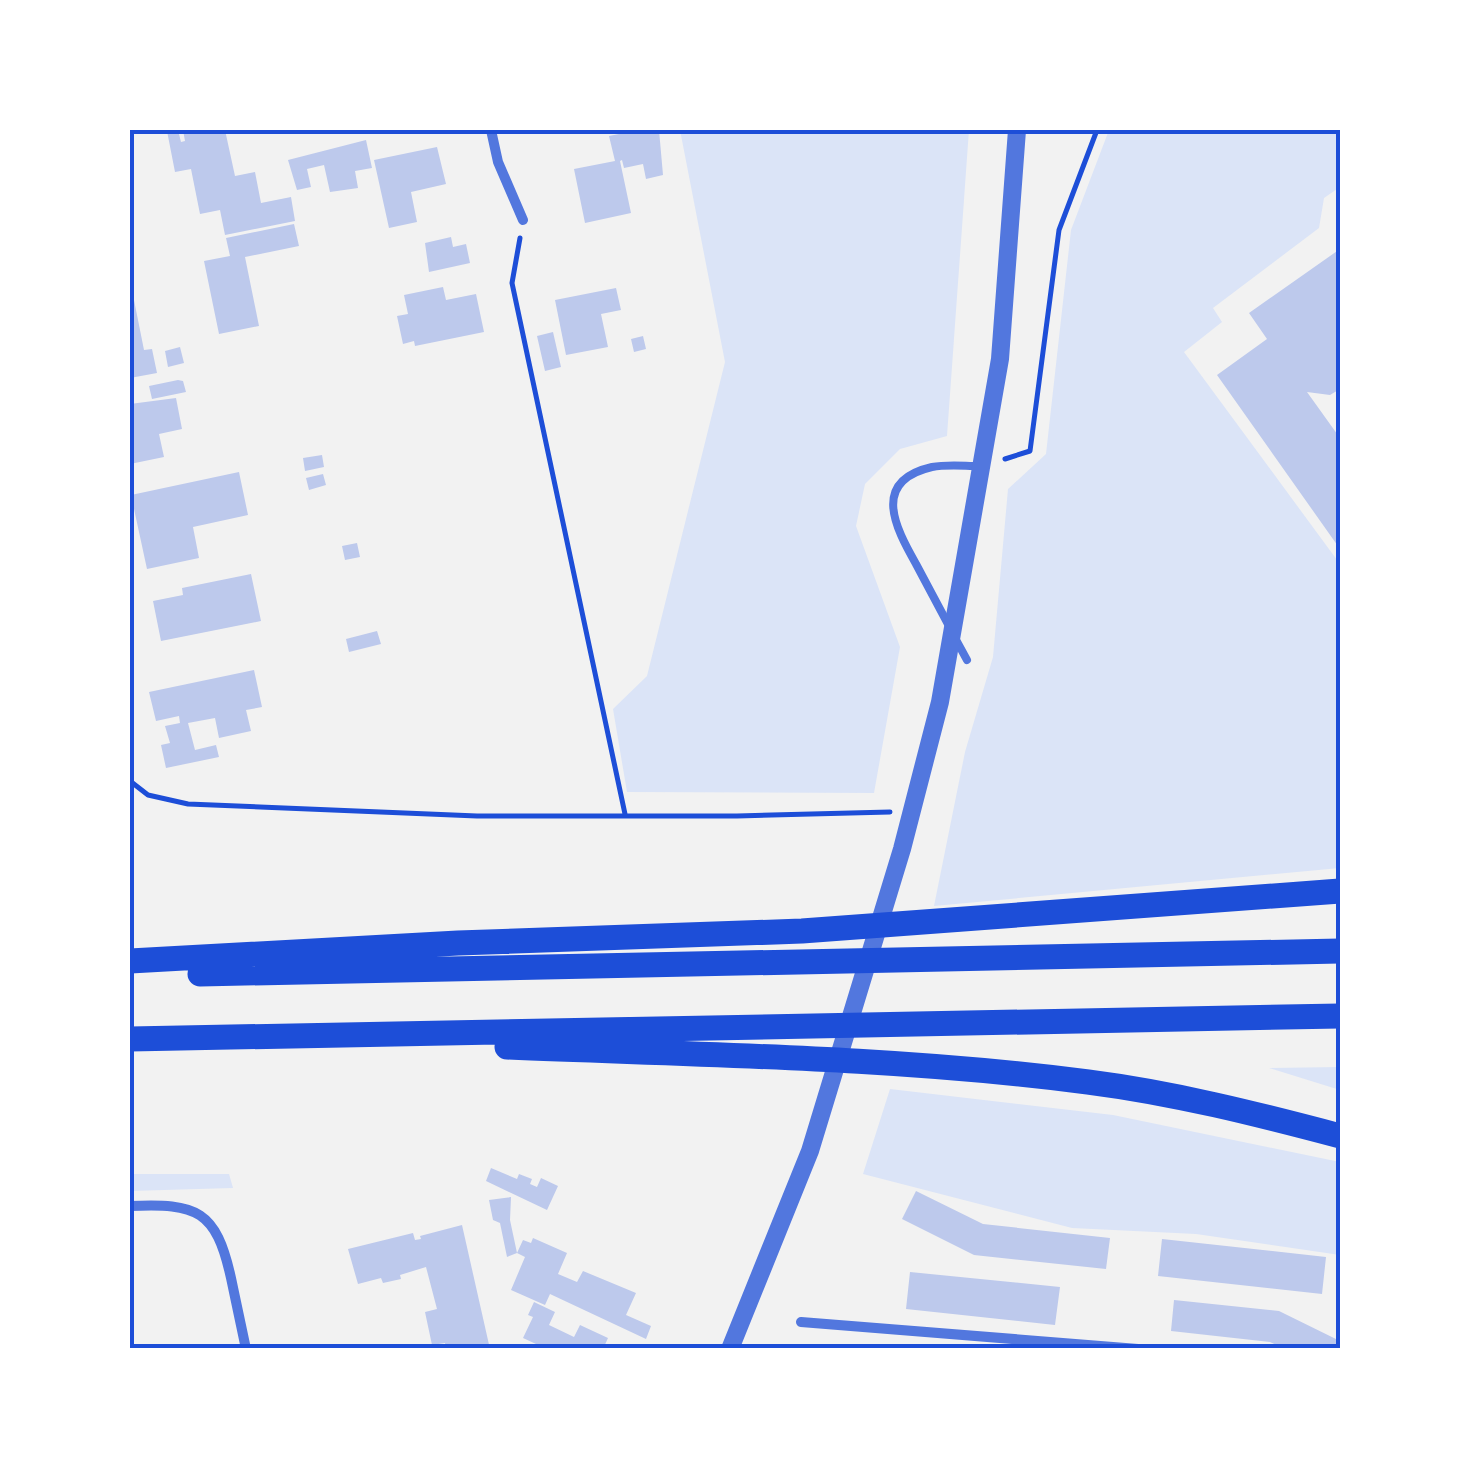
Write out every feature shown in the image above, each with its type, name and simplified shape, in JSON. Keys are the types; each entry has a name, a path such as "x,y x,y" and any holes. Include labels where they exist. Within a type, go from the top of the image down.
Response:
{"highway":[{"path":"130,961 458,943 802,931 1340,891"},
{"path":"130,975 1340,951"},
{"path":"130,1039 1340,1016"},
{"path":"247,1036 906,1064 1090,1082 1232,1107 1340,1136"}],"street":[{"path":"491,130 498,162 523,220"},
{"path":"730,1349 810,1151 902,849 940,702 1000,359 1017,130"},
{"path":"130,1206 168,1204 196,1212 215,1227 224,1246 246,1349"},
{"path":"801,1322 1138,1349"}],"lane":[{"path":"968,660 896,529 892,502 898,488 914,473 936,466 983,466"}],"path":[{"path":"983,466 1030,451 1059,230 1097,130"},
{"path":"523,220 512,283 625,814"},
{"path":"130,781 162,801 188,804 477,816 911,811"}],"shaded area":[{"path":"680,130 969,130 947,436 900,449 865,484 856,526 900,647 874,793 627,792 613,709 647,676 725,362"},
{"path":"1109,130 1340,130 1340,187 1324,198 1319,228 1213,308 1222,322 1184,352 1340,564 1340,868 934,906 965,752 993,657 1008,489 1046,454 1071,230"},
{"path":"1340,1067 1340,1090 1269,1068"},
{"path":"890,1089 1113,1115 1340,1162 1340,1255 1196,1234 1072,1228 863,1174"},
{"path":"130,1174 229,1174 233,1188 130,1191"}],"building":[{"path":"178,130 181,142 185,141 183,130 225,130 235,176 255,172 261,203 291,197 295,221 225,235 220,210 200,214 191,169 175,172 167,131"},
{"path":"659,130 663,175 646,179 643,164 624,168 620,161 631,213 585,223 574,169 615,161 609,136"},
{"path":"366,140 372,168 355,171 358,188 330,192 324,165 307,169 311,187 297,190 288,160"},
{"path":"437,147 446,184 411,192 417,222 389,228 374,160"},
{"path":"294,224 299,246 245,257 259,326 219,334 204,261 230,256 226,238"},
{"path":"451,237 453,247 466,244 470,263 429,272 425,243"},
{"path":"1340,249 1340,389 1330,395 1307,392 1340,438 1340,549 1217,375 1267,339 1249,313"},
{"path":"443,287 446,300 476,294 484,332 415,346 414,341 403,344 397,316 408,314 404,295"},
{"path":"616,288 621,310 601,314 608,347 566,355 555,300"},
{"path":"132,290 144,350 152,349 157,373 130,378"},
{"path":"553,332 561,367 545,371 537,336"},
{"path":"643,336 646,349 634,352 631,339"},
{"path":"180,347 184,363 168,367 165,351"},
{"path":"183,381 186,392 152,399 149,386"},
{"path":"176,398 182,429 159,434 164,457 130,464 130,404"},
{"path":"322,455 324,467 305,471 303,458"},
{"path":"239,472 248,515 193,527 199,558 147,569 131,495"},
{"path":"323,474 326,485 309,490 306,478"},
{"path":"357,543 360,557 345,560 342,546"},
{"path":"251,574 261,621 161,641 153,601 183,595 182,588"},
{"path":"377,631 381,644 349,652 346,639"},
{"path":"254,670 262,707 246,710 251,731 219,738 215,718 188,723 195,750 216,745 219,757 166,768 161,745 170,743 165,726 180,723 179,716 156,721 149,692"},
{"path":"491,1168 517,1179 519,1174 532,1179 530,1184 537,1187 541,1178 558,1186 547,1210 486,1181"},
{"path":"916,1191 983,1224 1110,1238 1106,1269 974,1255 902,1219"},
{"path":"511,1197 510,1220 517,1253 507,1257 500,1223 493,1220 489,1200"},
{"path":"462,1225 490,1349 446,1349 445,1343 432,1345 425,1312 437,1309 426,1267 400,1275 401,1279 383,1283 381,1278 358,1284 348,1249 413,1233 415,1240 421,1239 420,1236"},
{"path":"533,1238 567,1253 558,1274 577,1282 583,1271 636,1293 626,1315 651,1326 646,1339 550,1294 545,1305 511,1290 525,1257 517,1253 523,1240 531,1243"},
{"path":"1162,1239 1326,1257 1322,1294 1158,1276"},
{"path":"910,1272 1060,1287 1055,1325 906,1309"},
{"path":"1174,1300 1279,1311 1340,1341 1340,1349 1285,1349 1270,1342 1171,1331"},
{"path":"534,1302 555,1312 549,1325 574,1337 580,1325 608,1338 603,1349 534,1349 536,1344 523,1338 533,1317 528,1315"}]}
